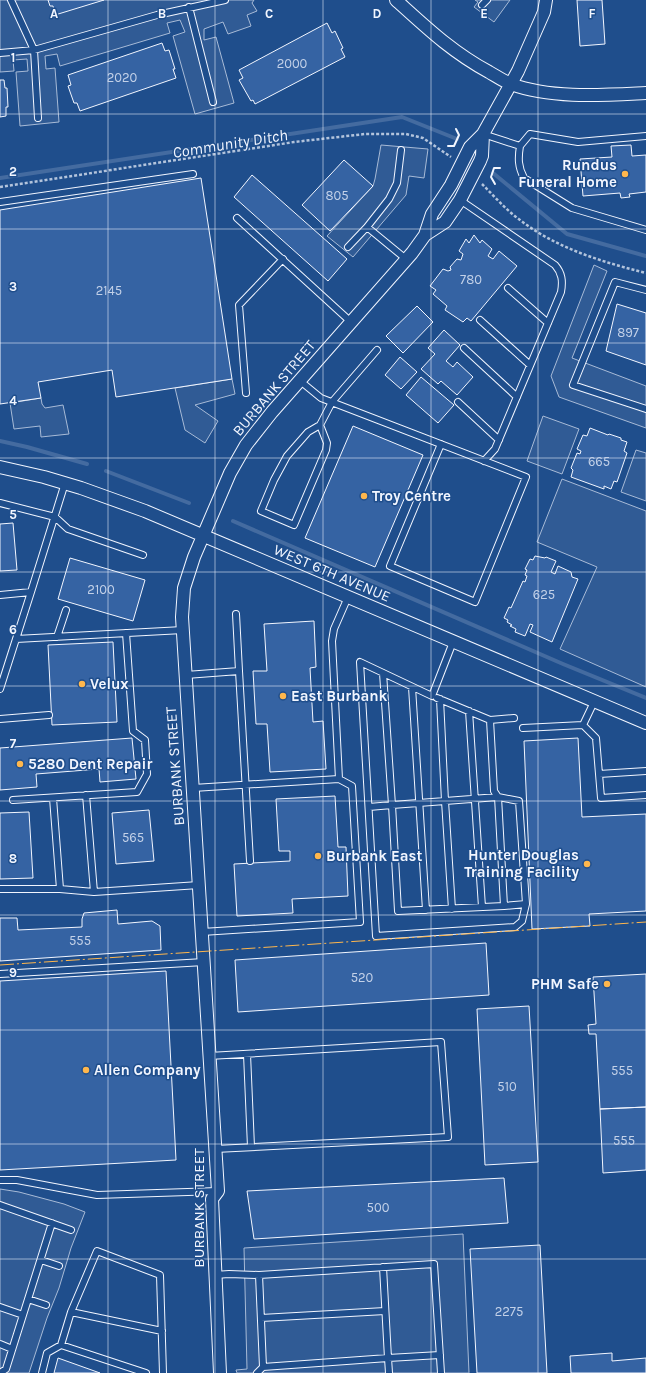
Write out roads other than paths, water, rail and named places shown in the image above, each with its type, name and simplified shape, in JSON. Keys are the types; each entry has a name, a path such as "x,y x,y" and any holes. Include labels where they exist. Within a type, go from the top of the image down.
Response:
{"street":[{"path":"396,0 455,52 510,84 542,91 573,94 602,95 646,93"},
{"name":"BURBANK STREET","path":"220,1373 212,1199 218,1191 182,617 184,588 203,536 230,473 246,445 258,428 406,260 425,235 432,214 451,185 470,147 483,134 524,58 544,12 546,0"},
{"name":"BURBANK STREET","path":"425,235 445,222 460,200 482,156 483,134"},
{"name":"WEST 6TH AVENUE","path":"0,467 65,483 145,511 646,723"}],"lane":[{"path":"11,0 34,50 38,118"},
{"path":"0,53 34,50 157,15 225,0"},
{"path":"190,7 213,102"},
{"path":"483,134 520,146"},
{"path":"646,136 578,142 530,134 520,146 518,161 520,171 524,178 572,208 646,230"},
{"path":"348,247 367,227 389,199 397,183 401,150"},
{"path":"0,202 193,174"},
{"path":"460,200 555,265 560,270 562,277 561,292 499,440 495,448 484,461"},
{"path":"238,218 351,322"},
{"path":"367,227 406,260"},
{"path":"246,393 239,305 283,259"},
{"path":"646,290 615,282 573,385 646,409"},
{"path":"508,288 548,323"},
{"path":"480,320 530,365"},
{"path":"464,348 517,397"},
{"path":"320,425 327,443 326,450 294,525 261,511 274,480 288,456 308,432 320,425 332,402 377,350"},
{"path":"300,380 321,398 441,444 526,477 475,602 390,566 441,444"},
{"path":"458,402 499,440"},
{"path":"0,689 65,483"},
{"path":"0,503 55,517 68,528 143,555"},
{"path":"0,595 31,592"},
{"path":"339,780 332,640 334,629 348,597"},
{"path":"57,637 66,610"},
{"path":"236,614 250,861"},
{"path":"16,639 183,630"},
{"path":"13,800 137,792 147,774 145,740 133,731 126,633"},
{"path":"432,696 453,642"},
{"path":"369,807 498,798 519,801 526,904 522,921 515,927 376,936 360,662 432,696 490,720 514,718"},
{"path":"186,675 239,672"},
{"path":"383,673 398,911 526,904"},
{"path":"412,687 426,910"},
{"path":"440,699 452,908"},
{"path":"583,725 594,702"},
{"path":"469,711 482,907"},
{"path":"0,719 49,715"},
{"path":"490,720 494,791 498,798 504,906"},
{"path":"524,728 583,725 596,738 601,798 646,795"},
{"path":"599,774 646,771"},
{"path":"193,788 339,780 352,786 360,922 202,932"},
{"path":"86,795 94,892"},
{"path":"53,798 60,890"},
{"path":"0,889 94,892 199,885"},
{"path":"0,974 204,962"},
{"path":"209,1056 441,1042 448,1137 215,1148"},
{"path":"247,1054 251,1147"},
{"path":"0,1180 17,1180 97,1195 218,1191"},
{"path":"0,1206 71,1230"},
{"path":"0,1373 6,1368 52,1223"},
{"path":"42,1373 47,1353 61,1345 71,1312 97,1252 160,1275 163,1373"},
{"path":"41,1260 59,1266"},
{"path":"215,1275 229,1274 259,1276 434,1264 441,1373"},
{"path":"383,1267 389,1373"},
{"path":"258,1373 263,1366 259,1276"},
{"path":"28,1299 46,1305"},
{"path":"0,1307 23,1315"},
{"path":"261,1318 385,1311"},
{"path":"71,1312 162,1331"},
{"path":"0,1344 12,1349"},
{"path":"61,1345 146,1373"},
{"path":"263,1366 440,1354"}],"waterway":[{"name":"Community Ditch","path":"0,178 402,117 457,139"},
{"name":"Community Ditch","path":"493,173 567,234 646,256"},
{"path":"0,441 87,464"},
{"path":"106,471 189,503"},
{"path":"233,521 563,664 646,698"}],"place":[{"name":"Rundus Funeral Home","path":"625,174"},
{"name":"Troy Centre","path":"364,496"},
{"name":"Velux","path":"82,684"},
{"name":"East Burbank","path":"283,696"},
{"name":"5280 Dent Repair","path":"20,764"},
{"name":"Burbank East","path":"318,856"},
{"name":"Hunter Douglas Training Facility","path":"587,864"},
{"name":"PHM Safe","path":"607,984"},
{"name":"Allen Company","path":"86,1070"}]}
